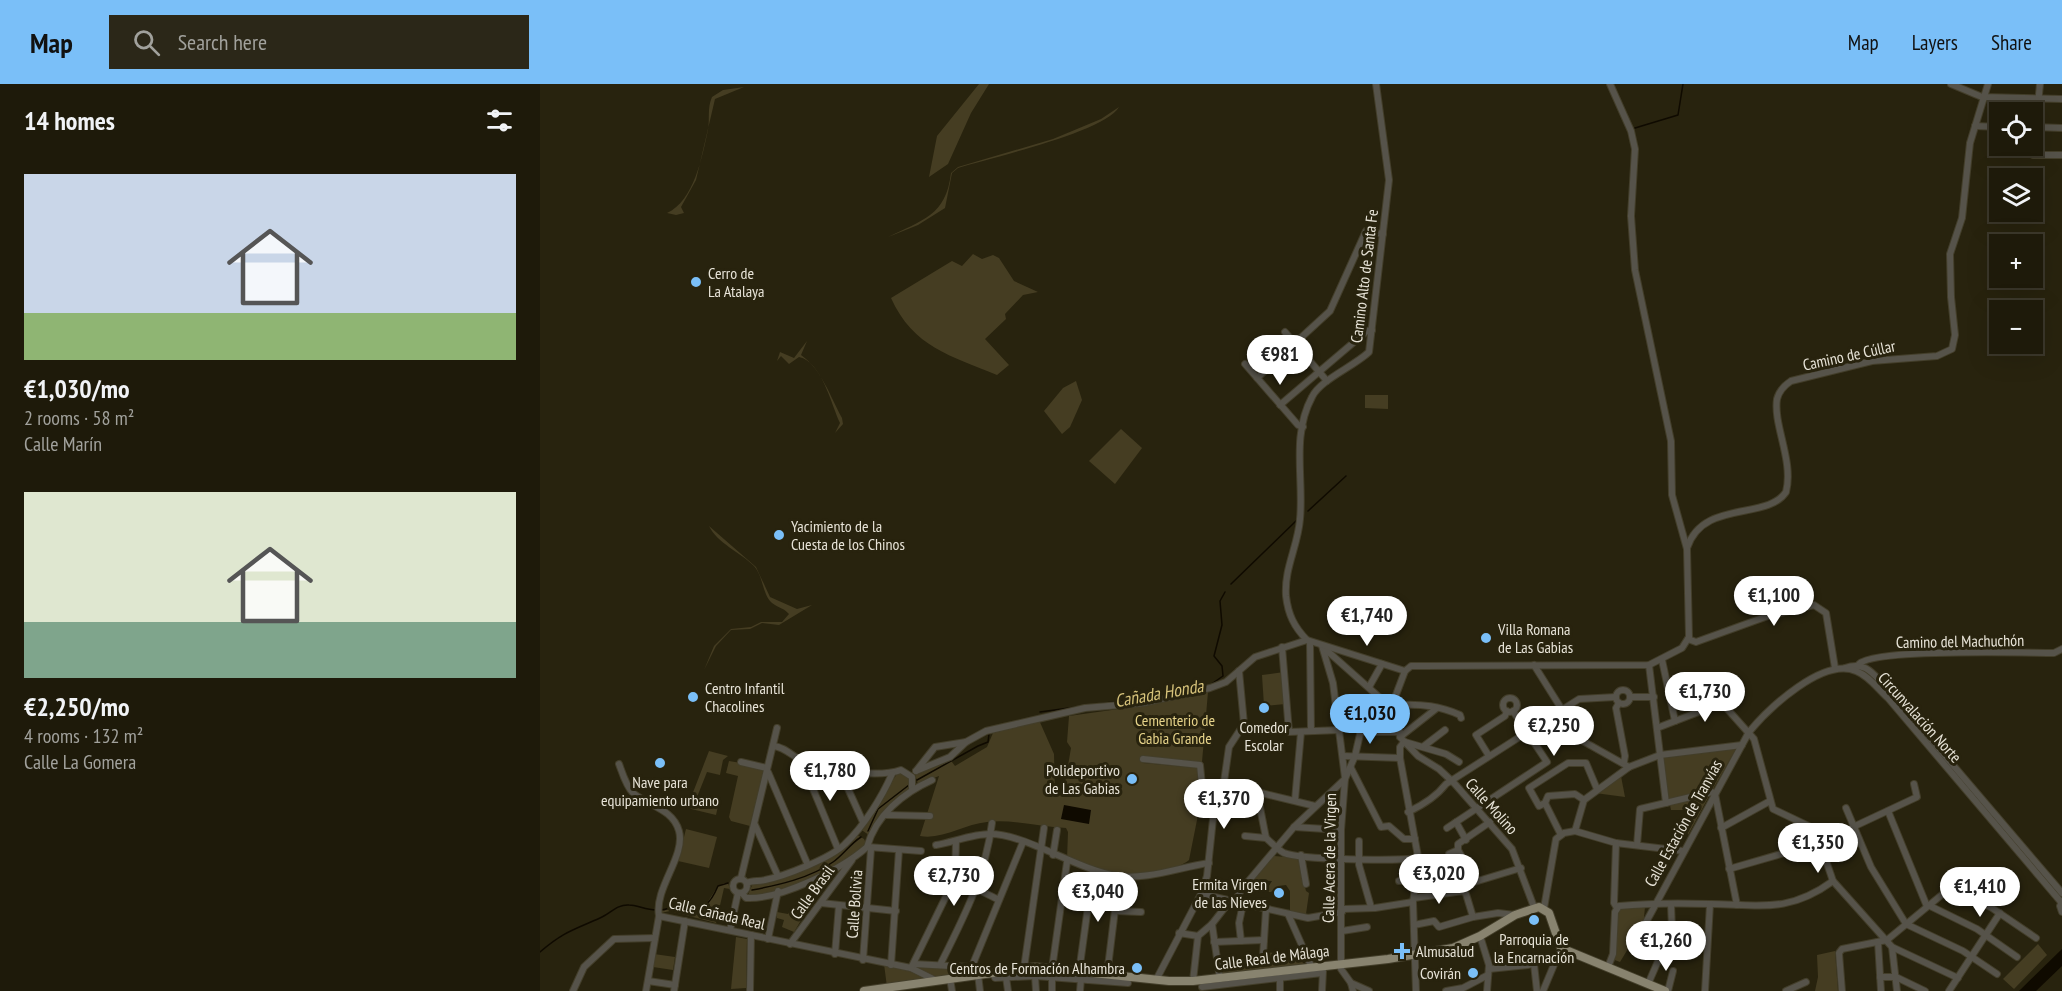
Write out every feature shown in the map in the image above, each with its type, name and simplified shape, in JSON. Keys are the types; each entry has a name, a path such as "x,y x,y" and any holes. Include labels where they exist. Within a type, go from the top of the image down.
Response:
{"main road":[{"name":"Calle Real de Málaga","path":"864,991 897,989 950,978 968,971 978,974 1024,968 1080,976 1107,975 1128,980 1156,980 1200,985 1220,979 1312,968 1323,969 1341,964 1453,948 1480,936 1515,915 1534,907 1544,908"},
{"path":"1544,908 1549,913 1561,948 1666,991"}],"street":[{"name":"Camino Alto de Santa Fe","path":"1309,641 1292,620 1286,583 1300,519 1298,465 1303,427 1313,394 1327,381 1347,370 1369,352 1389,180 1376,84"},
{"path":"1416,991 1414,889 1419,870 1400,758 1401,737 1394,700 1405,671 1411,666 1649,665 1682,648 1688,639 1691,626 1687,549 1672,495 1671,441 1635,270 1631,216 1635,149 1631,131 1610,84"},
{"path":"1951,84 1982,97 2062,99"},
{"name":"Camino de Cúllar","path":"1687,549 1690,537 1701,525 1775,502 1786,492 1788,470 1777,400 1785,385 1872,361 1937,356 1952,349 1955,335 1950,254 1962,218 1967,158 1982,97 1988,84"},
{"path":"2039,102 2040,84"},
{"path":"1975,126 1989,127"},
{"path":"2043,127 2062,128"},
{"path":"2043,155 2062,155"},
{"path":"1257,378 1330,311 1366,231 1383,234"},
{"path":"1280,405 1367,331 1372,330"},
{"path":"1285,332 1327,381"},
{"path":"1245,364 1298,425 1303,427"},
{"path":"1688,639 1696,642 1768,616 1814,605 1826,613 1835,668"},
{"path":"1309,641 1311,731"},
{"path":"773,746 780,747 801,760 840,771 892,774 901,770 913,773 950,757 966,742 986,731 1085,708 1143,703 1210,688 1226,682 1255,657 1282,647 1309,641 1405,671"},
{"path":"1322,646 1386,700 1394,700 1400,705 1425,704 1438,707 1460,715 1461,718"},
{"path":"1179,933 1198,936 1212,924 1294,827 1345,779 1334,683 1322,646"},
{"path":"1282,647 1289,732 1340,730"},
{"name":"Camino del Machuchón","path":"1859,664 1868,660 1912,654 2054,653 2062,649"},
{"path":"1662,660 1675,721"},
{"path":"1369,687 1382,664"},
{"path":"1859,664 1865,676"},
{"name":"Circunvalación Norte","path":"1844,668 1859,664 1866,667 1889,690 2062,893"},
{"path":"1534,665 1585,744 1626,765"},
{"path":"1649,665 1666,803"},
{"name":"Calle Estación de Tranvías","path":"1661,953 1643,944 1638,936 1749,732 1775,704 1820,674 1835,668 1844,668"},
{"name":"Circunvalación Norte","path":"1844,668 1865,676 1902,714 2061,901"},
{"path":"1156,980 1201,894 1209,864 1212,819 1223,789 1229,744 1244,722 1239,671"},
{"path":"1626,765 1616,708 1620,691 1624,690 1630,697 1654,698"},
{"path":"1408,812 1425,804 1451,782 1489,756 1585,697 1618,700 1626,704 1630,697"},
{"name":"Calle Acera de la Virgen","path":"1341,964 1343,910 1340,858 1345,779 1355,756 1363,721 1373,706 1386,700"},
{"path":"1657,728 1722,703 1749,732 1754,739 1773,809 1815,829 1833,881 1892,947 1897,991"},
{"path":"1401,737 1438,707"},
{"path":"1447,828 1547,762 1528,732 1510,711 1476,735 1489,756"},
{"path":"730,930 740,893 747,888 744,880 754,824 777,728"},
{"path":"1424,746 1445,730"},
{"path":"1295,800 1301,732"},
{"path":"1362,732 1401,737 1459,762"},
{"name":"Calle Molino","path":"1401,737 1418,756 1439,769 1490,822 1512,849 1534,907"},
{"path":"912,789 913,773 935,747 966,742"},
{"path":"1575,831 1584,800 1626,765 1660,755 1742,745"},
{"path":"843,756 840,771 863,822"},
{"path":"1343,756 1400,758"},
{"path":"1143,759 1200,765 1204,806 1216,809"},
{"path":"801,760 838,849"},
{"path":"741,762 767,770 807,864"},
{"path":"1529,788 1568,763 1586,763 1597,789"},
{"name":"Calle Cañada Real","path":"619,764 631,791 671,815 679,831 679,843 658,912 685,921 863,960 891,965 940,965 968,971"},
{"path":"1351,768 1381,827 1389,826 1404,839 1414,839"},
{"path":"892,774 863,822 838,849 778,876 734,881 732,886 749,898 778,891 835,870 869,848 921,851"},
{"path":"1524,776 1529,788 1561,835"},
{"path":"854,832 868,838 892,805 912,789 932,780"},
{"path":"1852,827 1917,797 1914,784"},
{"path":"1223,789 1257,792 1315,806"},
{"path":"1257,792 1266,838 1285,853 1340,858 1402,860 1418,858"},
{"path":"1637,845 1640,809 1712,792 1715,794 1737,905"},
{"path":"1542,805 1548,796 1575,794 1584,800"},
{"path":"1721,828 1770,801"},
{"path":"1846,808 1852,827 1871,867 1905,924 1972,957 1997,974"},
{"path":"1888,811 1928,906 1986,936 2017,957"},
{"path":"886,815 930,816"},
{"path":"1456,822 1466,840"},
{"path":"1490,822 1458,844 1458,850 1471,884 1521,868"},
{"path":"940,965 977,889 992,823"},
{"path":"754,824 778,876"},
{"path":"1294,827 1341,830"},
{"path":"1024,968 1044,828"},
{"path":"1053,855 1057,830"},
{"path":"1544,908 1556,840 1561,835 1575,831 1616,843 1683,851"},
{"path":"936,845 991,834 1023,842 1067,862 1119,877 1152,875 1209,864"},
{"path":"1245,836 1266,838"},
{"name":"Calle Bolivia","path":"863,960 868,908 868,838"},
{"path":"913,966 955,878 956,841"},
{"path":"1359,841 1358,858 1371,907"},
{"path":"968,971 1023,842"},
{"path":"1608,967 1613,954 1613,930 1617,908 1614,903 1616,843"},
{"path":"1730,869 1819,843"},
{"path":"891,965 899,850"},
{"path":"1450,861 1449,854 1458,850"},
{"path":"1301,855 1306,884"},
{"name":"Calle Brasil","path":"790,944 855,856"},
{"path":"1052,991 1052,973 1067,862"},
{"path":"1080,991 1093,870"},
{"path":"1975,900 1986,876 2003,884"},
{"path":"1107,975 1119,877"},
{"path":"955,878 997,900"},
{"path":"1399,881 1408,880 1414,889"},
{"path":"1653,905 1710,904 1773,907 1816,893 1833,881"},
{"path":"1842,991 1839,953 1842,950 1887,940 1950,888 2000,913 2036,938"},
{"path":"768,939 778,891"},
{"path":"1201,894 1311,918 1343,910 1463,891 1473,917"},
{"path":"2061,901 2062,912"},
{"path":"821,903 896,910"},
{"path":"1241,941 1239,923 1243,904"},
{"path":"1648,984 1672,929 1671,904"},
{"path":"1705,991 1710,904"},
{"path":"835,954 839,905"},
{"name":"Calle Estación de Tranvías","path":"1617,908 1653,905"},
{"path":"1263,956 1266,909"},
{"path":"1115,911 1141,912"},
{"path":"646,991 658,912"},
{"path":"1414,925 1434,921 1439,927 1473,917 1498,913 1515,915"},
{"path":"1950,991 2000,913"},
{"path":"1288,914 1312,968"},
{"path":"648,981 674,988 685,921"},
{"path":"1212,924 1220,979"},
{"path":"1342,931 1367,927"},
{"path":"750,991 751,935"},
{"path":"1198,936 1200,985"},
{"path":"1480,936 1488,972 1487,991"},
{"path":"573,991 588,962 614,939 655,938"},
{"path":"1214,942 1264,940"},
{"path":"1878,942 1881,991"},
{"path":"1892,947 1958,978"},
{"path":"1543,991 1561,948"},
{"path":"1446,991 1455,990 1488,972 1533,964 1556,957"},
{"path":"1341,964 1341,969 1352,983 1369,991"},
{"path":"1533,964 1537,991"},
{"name":"Calle Cañada Real","path":"913,966 935,980"},
{"path":"1322,991 1323,969"},
{"name":"Calle Real de Málaga","path":"1200,985 1242,983 1323,969"},
{"path":"1666,991 1673,971"},
{"name":"Calle Real de Málaga","path":"993,972 995,978 1052,973"},
{"path":"978,974 980,991"},
{"path":"1035,976 1036,991"},
{"name":"Calle Real de Málaga","path":"1080,976 1128,980"},
{"path":"1006,977 1008,991"},
{"path":"1880,977 1896,977 1925,991"},
{"path":"950,978 952,991"},
{"path":"1280,978 1280,991"},
{"path":"1127,991 1128,980"},
{"path":"1168,991 1169,981"},
{"path":"1786,991 1806,982"},
{"path":"1242,983 1244,991"},
{"path":"1352,983 1353,991"}],"green space":[{"path":"979,84 989,84 971,113 948,164 929,177 937,136"},
{"path":"744,87 715,99 708,127 712,97 723,90"},
{"path":"1119,107 1092,126 1070,135 958,168 952,173 945,208 918,225 888,237 922,221 938,208 944,199 951,173 958,167 1053,139 1101,119"},
{"path":"700,165 696,180 681,207 684,213 676,215 667,213 684,199"},
{"path":"973,254 982,259 993,255 999,258 1014,281 1038,292 1023,295 1005,314 1006,319 985,339 1009,365 997,375 949,355 922,339 900,315 891,298 952,261 962,266"},
{"path":"807,341 801,355 806,360 799,357 789,364 781,356 777,361 780,352 794,358"},
{"path":"820,376 842,418 843,424 835,433 840,423"},
{"path":"1076,381 1082,400 1070,427 1062,434 1044,411 1063,388"},
{"path":"1365,395 1388,395 1388,409 1365,408"},
{"path":"1121,429 1142,448 1115,484 1089,461"},
{"path":"709,526 756,567 770,597 797,609 812,605 779,625 762,623 750,629 731,630 716,646 704,670 714,646 731,629 751,627 761,622 782,622 789,614 770,601 754,566 717,537"},
{"path":"1284,672 1285,704 1264,706 1262,675"},
{"name":"Cementerio de Gabia Grande","path":"1208,692 1202,762 1143,757 1143,763 1197,768 1200,805 1189,860 1183,864 1174,868 1140,873 1120,874 1101,871 1067,859 1068,832 1066,828 1017,822 978,823 937,836 920,836 939,776 918,784 915,774 949,758 955,766 987,747 993,733 1039,720 1054,754 1055,794 1063,795 1071,748 1067,742 1069,716 1140,706"},
{"path":"1736,749 1713,789 1669,799 1663,758"},
{"path":"709,751 728,756 723,760 720,775 707,772 697,797 719,802 716,815 687,808"},
{"path":"729,761 765,767 750,826 731,821 729,817 738,776 726,773"},
{"path":"897,774 902,774 913,782 894,800 869,835 860,829"},
{"path":"1621,776 1625,797 1595,793"},
{"path":"1708,796 1688,835 1685,810 1671,810 1670,805"},
{"path":"686,829 717,837 709,868 678,861"},
{"path":"857,835 866,843 843,863 794,886 748,895 753,883 802,868"},
{"path":"1274,856 1298,858 1306,891 1309,893 1306,914 1290,912 1290,891 1286,885 1278,886 1271,892 1265,892 1272,881 1253,880"},
{"path":"728,883 730,889 724,888 716,923 670,911 661,913 660,910 675,907 705,906 718,886"},
{"path":"1624,907 1645,907 1644,917 1646,919 1620,962 1612,959 1618,911"},
{"path":"791,909 803,917 794,932 782,927 784,920 777,918 777,912 788,914"},
{"path":"736,937 747,939 746,988 731,989"},
{"path":"2038,944 2047,955 2014,989 2003,979"},
{"path":"1835,951 1838,991 1815,991 1818,977 1817,955"},
{"path":"1265,952 1298,956 1304,964 1222,975 1220,968 1264,961"},
{"path":"654,954 675,957 673,970 653,967"},
{"path":"884,964 911,968 914,964 969,967 968,976 887,987"}],"shaded area":[{"path":"1064,805 1091,810 1089,824 1061,819"},
{"path":"2062,949 2062,966 2036,991 2019,991"}],"waterway":[{"path":"1635,128 1678,115 1683,84"},
{"name":"Cañada Honda","path":"1308,511 1346,476"},
{"name":"Cañada Honda","path":"1231,584 1297,520"},
{"name":"Cañada Honda","path":"1210,685 1223,676 1222,666 1214,656 1222,625 1220,601 1225,592"},
{"name":"Cañada Honda","path":"1040,712 1164,695"},
{"name":"Cañada Honda","path":"917,780 988,742 989,734"},
{"name":"Cañada Honda","path":"868,831 878,809 909,785"},
{"name":"Cañada Honda","path":"752,890 804,877 824,868 861,837"},
{"name":"Cañada Honda","path":"661,910 706,904 718,886 728,883"},
{"name":"Cañada Honda","path":"540,952 562,936 621,906 632,905 656,910"}],"place":[{"name":"Cerro de La Atalaya","path":"696,282"},
{"name":"Yacimiento de la Cuesta de los Chinos","path":"779,535"},
{"name":"Villa Romana de Las Gabias","path":"1486,638"},
{"name":"Centro Infantil Chacolines","path":"693,697"},
{"name":"Comedor Escolar","path":"1264,708"},
{"name":"Nave para equipamiento urbano","path":"660,763"},
{"name":"Polideportivo de Las Gabias","path":"1132,779"},
{"name":"Ermita Virgen de las Nieves","path":"1279,893"},
{"name":"Parroquia de la Encarnación","path":"1534,920"},
{"name":"Almusalud","path":"1402,951"},
{"name":"Centros de Formación Alhambra","path":"1137,968"},
{"name":"Covirán","path":"1473,973"}]}
